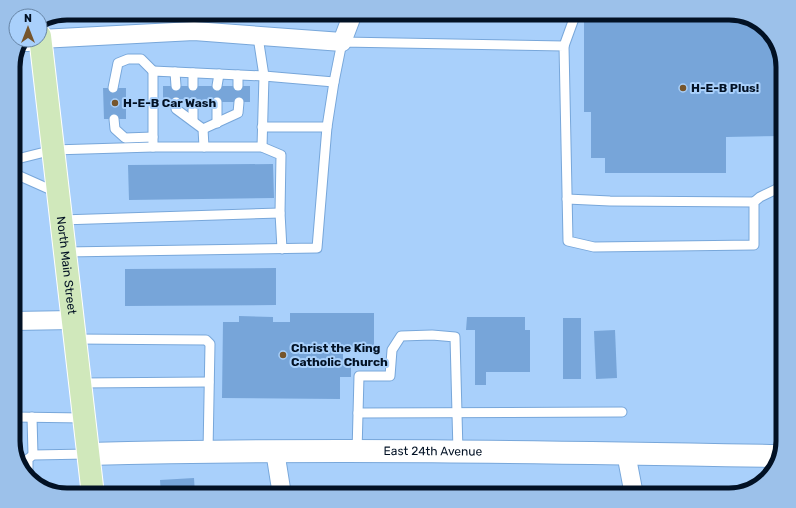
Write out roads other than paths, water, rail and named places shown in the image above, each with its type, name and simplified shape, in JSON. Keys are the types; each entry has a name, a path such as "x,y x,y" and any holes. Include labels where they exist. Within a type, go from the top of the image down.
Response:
{"main road":[{"name":"North Main Street","path":"41,48 91,488"}],"street":[{"path":"48,39 194,31 258,37 342,42 350,20"},
{"path":"20,322 74,329"},
{"path":"275,451 281,488"},
{"name":"East 24th Avenue","path":"88,454 275,451 774,456"},
{"path":"626,454 633,488"}],"lane":[{"path":"573,20 564,46 568,241 594,247 754,245 754,202"},
{"path":"258,37 264,76 262,147"},
{"path":"65,252 282,250 317,248 327,127 342,42 564,46"},
{"path":"113,88 118,63 128,59 140,59 153,71 264,76 334,82"},
{"path":"153,71 153,147"},
{"path":"175,72 176,86"},
{"path":"193,73 193,86"},
{"path":"217,86 218,74"},
{"path":"238,75 238,86"},
{"path":"176,102 176,108 203,129 204,147"},
{"path":"193,102 193,121"},
{"path":"217,102 217,123"},
{"path":"203,129 238,113 239,102"},
{"path":"114,119 115,129 125,138 153,137"},
{"path":"262,127 327,127"},
{"path":"20,158 53,150 153,147 262,147 281,155 280,213 282,250"},
{"path":"20,176 58,193"},
{"path":"567,199 610,201 754,202 760,197 776,189"},
{"path":"61,220 280,213"},
{"path":"74,329 206,340 210,344 208,451"},
{"path":"357,452 359,376 390,376 392,350 401,336 432,335 455,337 458,452"},
{"path":"80,383 209,382"},
{"path":"358,413 622,412"},
{"path":"20,416 84,418"},
{"path":"32,417 33,455"},
{"path":"28,468 28,459 33,455 88,454"}],"place":[{"name":"H-E-B Plus!","path":"683,88"},
{"name":"H-E-B Car Wash","path":"115,103"},
{"name":"Christ the King Catholic Church","path":"283,355"}]}
